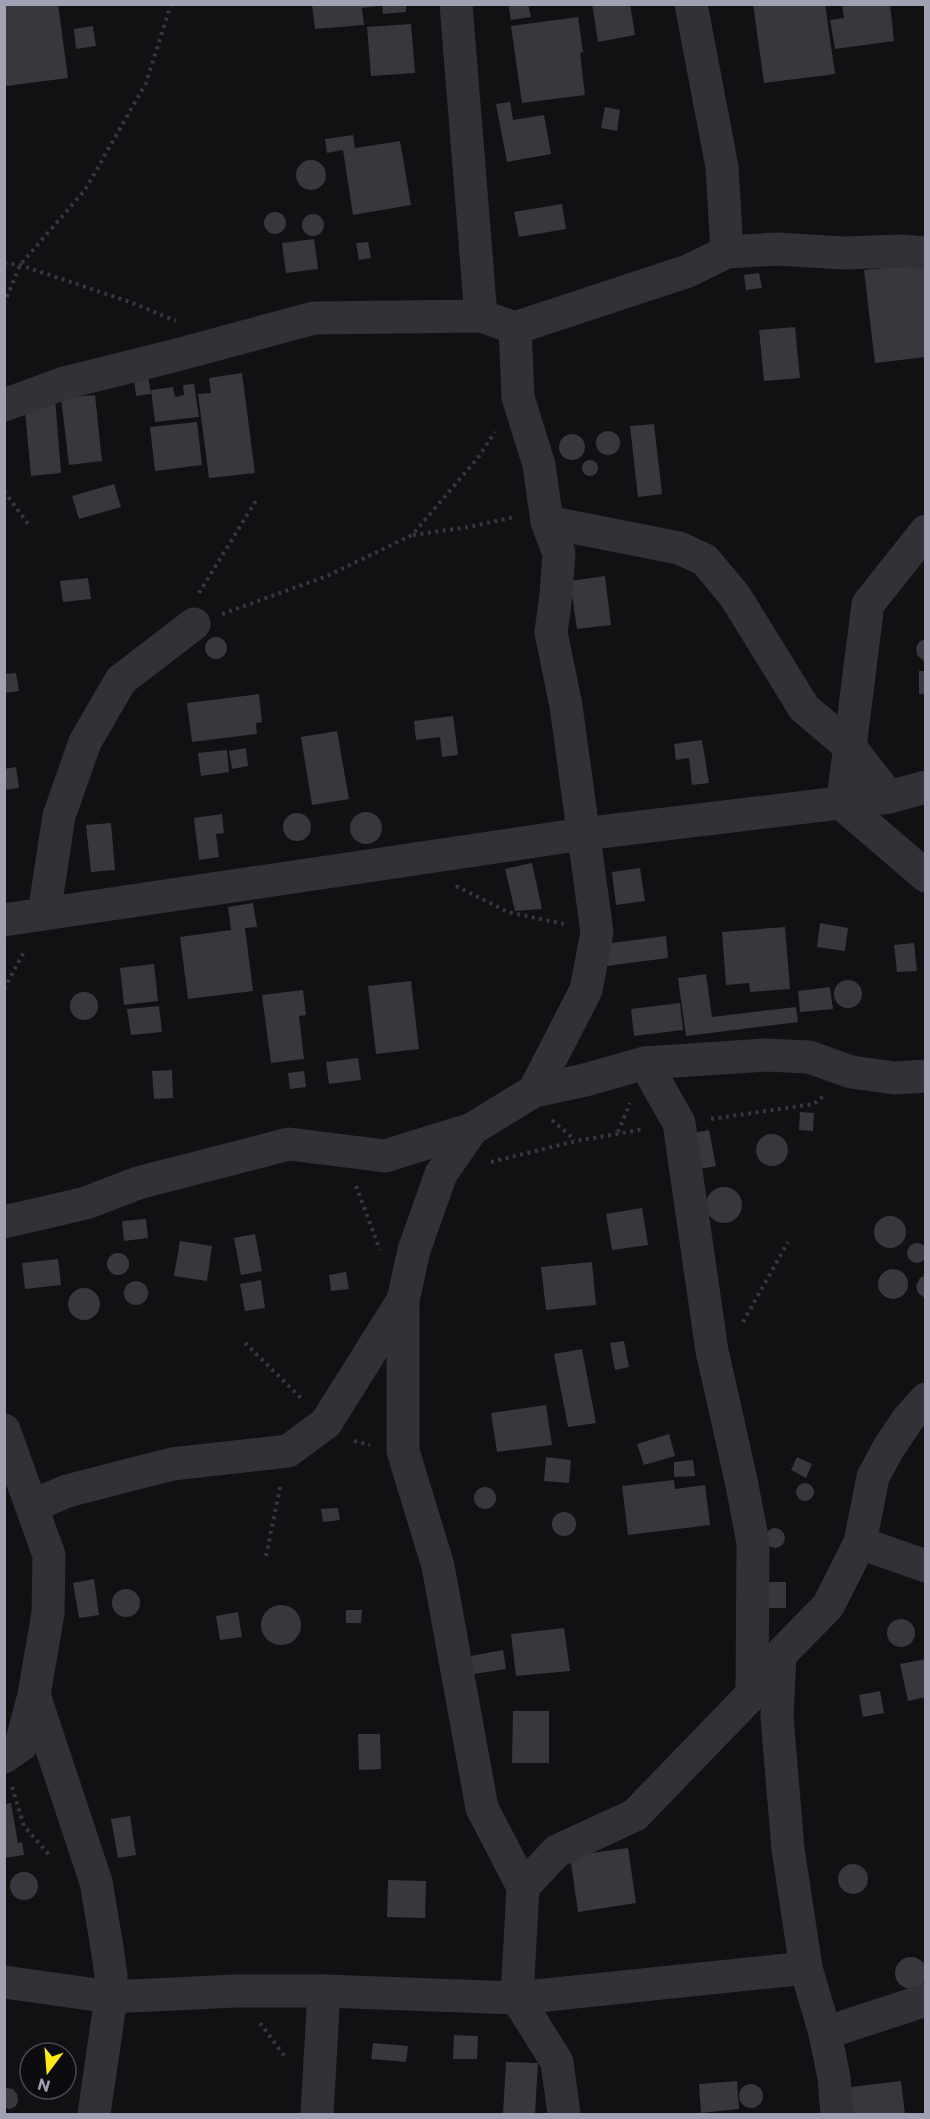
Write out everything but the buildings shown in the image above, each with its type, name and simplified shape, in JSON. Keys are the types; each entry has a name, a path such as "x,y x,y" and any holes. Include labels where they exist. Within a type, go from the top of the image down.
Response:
{"street":[{"path":"456,4 481,316"},
{"path":"691,4 722,167 727,252"},
{"path":"4,405 64,383 314,318 481,316 515,328 688,271 727,252 777,249 844,254 901,251 926,253"},
{"path":"515,328 518,397 539,465 548,522 559,553 551,632 566,706 597,932 586,990 534,1091"},
{"path":"548,522 679,548 705,560 735,596 804,708 850,747 889,797"},
{"path":"842,804 868,604 926,531"},
{"path":"44,914 59,816 85,742 121,680 194,624"},
{"path":"4,920 583,834 842,804 889,797 926,787"},
{"path":"842,804 926,876"},
{"path":"4,1222 86,1203 138,1183 289,1144 385,1156 472,1129 534,1091 585,1080 645,1063 766,1055 809,1057 851,1072 896,1078 926,1076"},
{"path":"645,1063 679,1123 712,1351 739,1468 753,1543 752,1694"},
{"path":"472,1129 441,1174 414,1250 403,1300 403,1451 438,1566 482,1808 523,1887 518,1998 557,2062 564,2115"},
{"path":"32,1506 67,1491 172,1464 288,1451 326,1423 403,1300"},
{"path":"523,1887 557,1851 635,1815 752,1694 780,1655 828,1606 860,1543 873,1477 908,1419 926,1399"},
{"path":"4,1430 49,1556 48,1613 34,1695 13,1751"},
{"path":"860,1543 926,1566"},
{"path":"780,1655 777,1716 788,1849 806,1968 825,2032 834,2078 837,2115"},
{"path":"34,1695 96,1882 111,1975 111,1997 94,2115"},
{"path":"4,1982 111,1997 235,1991 324,1991 518,1998 806,1968"},
{"path":"317,2107 324,1991"},
{"path":"825,2032 926,2000"}],"path":[{"path":"4,304 20,266 85,190 146,83 171,4"},
{"path":"4,263 20,266 130,302 226,342"},
{"path":"412,535 477,459 518,397"},
{"path":"4,491 28,524"},
{"path":"257,499 198,594 194,624 327,576 412,535 470,527 517,516 548,522"},
{"path":"405,861 508,912 597,932"},
{"path":"345,1151 373,1236 403,1300"},
{"path":"712,1351 742,1323 788,1242"},
{"path":"245,1343 326,1423"},
{"path":"266,1556 288,1451"},
{"path":"13,1751 12,1785 24,1826 51,1857 96,1882"},
{"path":"235,1991 317,2107"}]}
